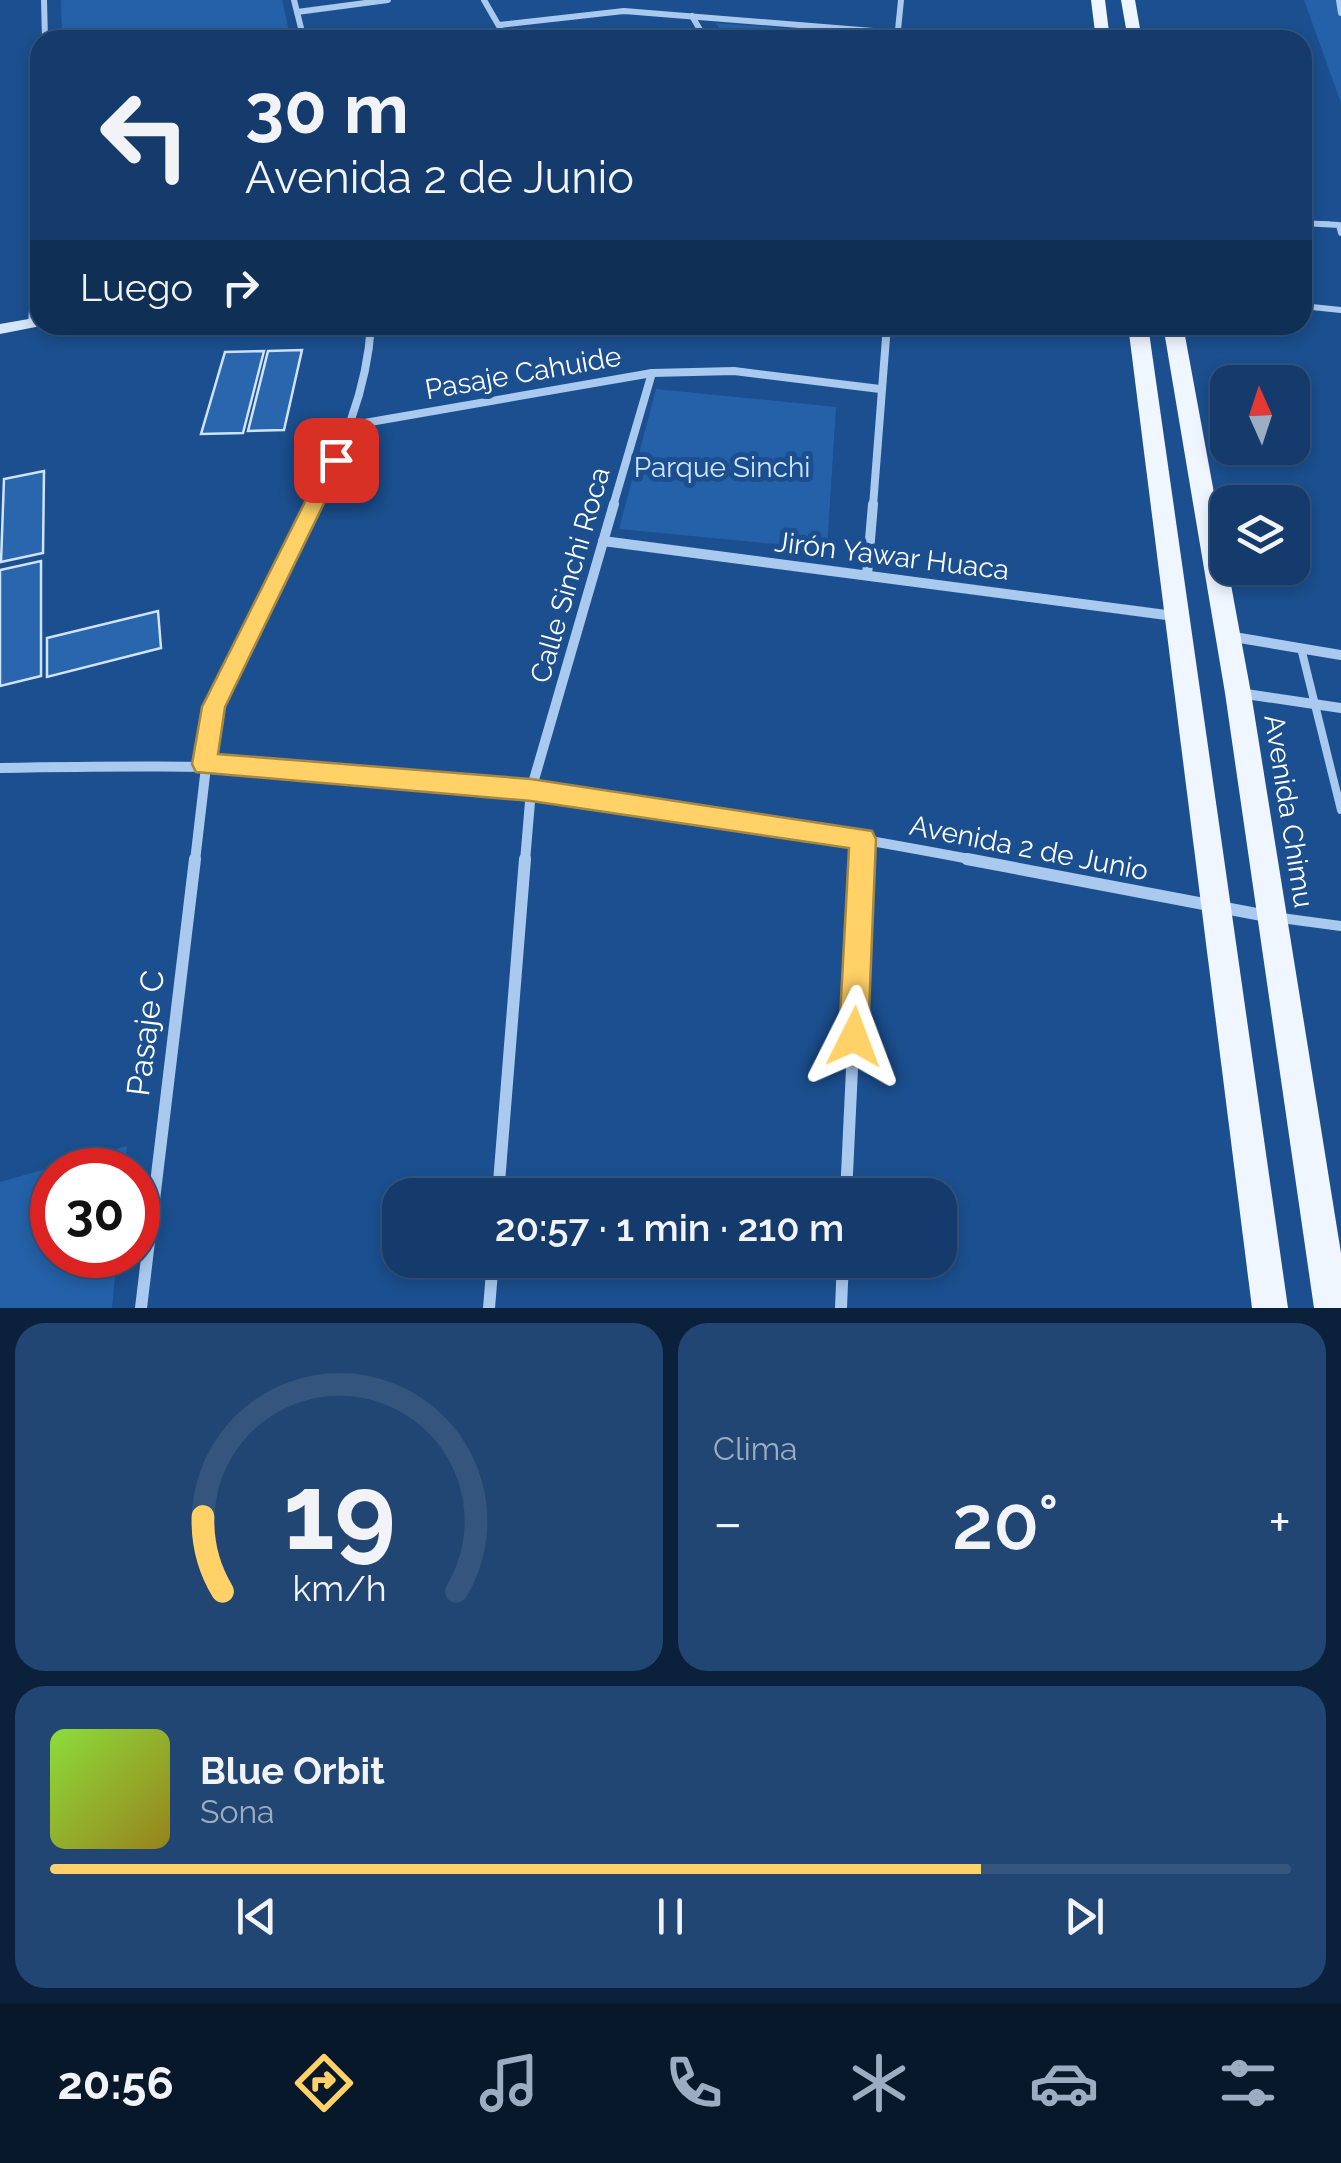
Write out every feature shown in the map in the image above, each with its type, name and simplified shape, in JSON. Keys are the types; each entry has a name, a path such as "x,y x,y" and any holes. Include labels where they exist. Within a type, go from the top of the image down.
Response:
{"main road":[{"path":"1098,0 1102,30"},
{"path":"1128,0 1133,30"},
{"path":"1139,335 1174,616 1220,907 1270,1308"},
{"name":"Avenida Chimu","path":"1175,335 1238,693 1332,1308"}],"street":[{"path":"44,0 45,30"},
{"path":"294,0 302,30"},
{"path":"297,12 388,0"},
{"path":"484,0 501,30"},
{"path":"899,30 902,0"},
{"path":"1339,0 1341,13"},
{"path":"499,25 624,11 836,30"},
{"path":"692,16 700,30"},
{"path":"0,329 30,323"},
{"name":"Pasaje C","path":"140,1308 214,707 353,425 369,358 370,335"},
{"path":"867,575 886,335"},
{"name":"Pasaje Cahuide","path":"353,425 652,373 734,371 880,389"},
{"name":"Calle Sinchi Roca","path":"499,1178 531,790 652,373"},
{"name":"Jirón Yawar Huaca","path":"603,541 1174,616"},
{"path":"1228,636 1341,654"},
{"path":"1238,693 1341,708"},
{"name":"Avenida 2 de Junio","path":"0,768 204,764 359,773 531,790 863,839 1272,917"},
{"path":"847,1178 863,839"},
{"path":"489,1308 492,1278"},
{"path":"841,1308 842,1278"}],"lane":[{"path":"1312,224 1340,227"},
{"path":"1312,307 1341,310"},
{"path":"1302,648 1341,810"},
{"path":"1272,917 1341,926"}],"green space":[{"path":"61,0 282,0 289,30 62,30"},
{"path":"1304,0 1341,0 1341,103"},
{"path":"716,23 805,30 720,30"},
{"name":"Parque Sinchi","path":"656,389 836,407 827,549 619,529"},
{"path":"30,1173 30,1278 115,1278 112,1308 0,1308 0,1182"}],"building":[{"path":"302,350 284,430 248,431 268,351"},
{"path":"264,351 243,433 201,434 225,352"},
{"path":"44,471 43,553 1,562 4,479"},
{"path":"41,561 41,676 0,686 0,570"},
{"path":"158,611 161,648 47,677 47,638"}],"route":[{"path":"336,460 214,707 204,764 359,773 531,790 863,839 854,1037"}]}
